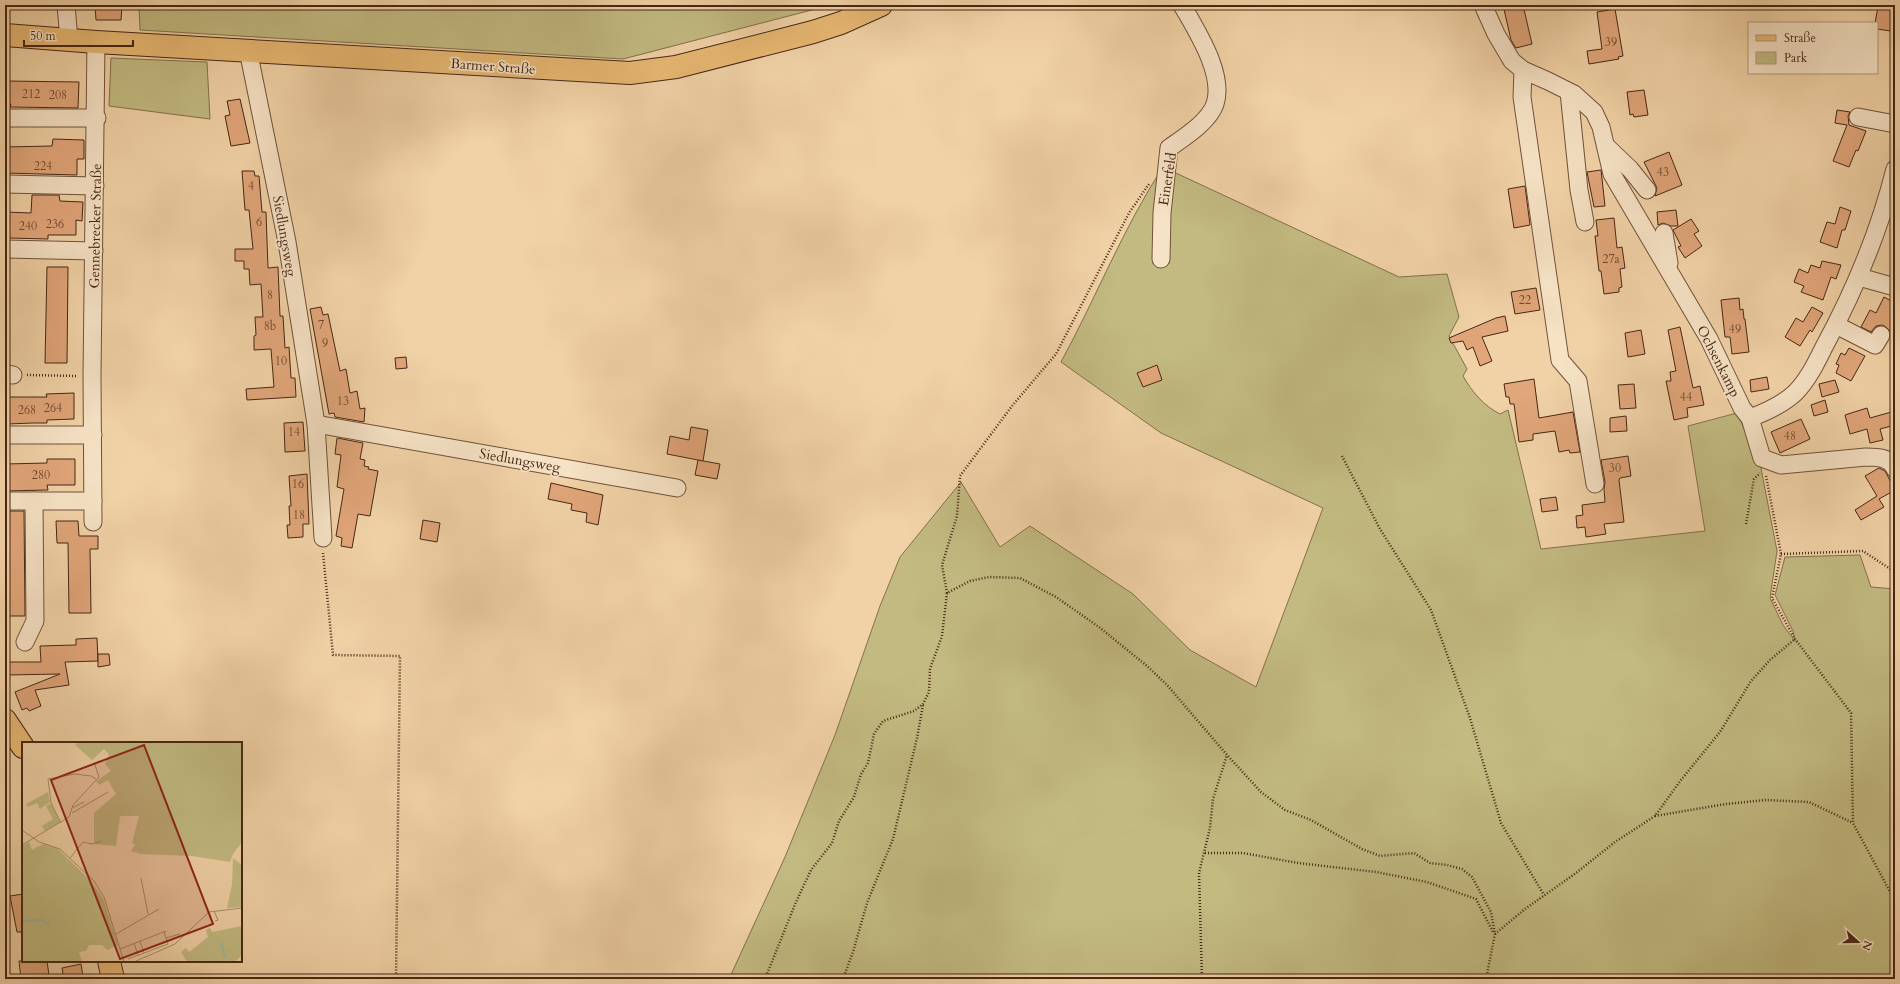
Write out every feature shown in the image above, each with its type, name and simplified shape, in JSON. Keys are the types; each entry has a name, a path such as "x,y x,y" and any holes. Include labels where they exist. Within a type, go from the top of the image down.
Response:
{"main road":[{"name":"Barmer Straße","path":"96,42 248,50 597,73 630,73 676,67 813,32 841,23 881,5"},
{"path":"5,35 96,42"},
{"path":"5,720 22,746"},
{"path":"109,962 112,979"}],"street":[{"path":"66,5 69,40"},
{"name":"Einerfeld","path":"1161,259 1162,213 1169,148 1204,120 1215,104 1215,74 1204,43 1182,5"},
{"name":"Ochsenkamp","path":"1483,5 1496,34 1512,61 1523,70 1569,92 1594,112 1601,127 1612,174 1709,339 1742,408 1750,418 1762,458 1781,465 1866,456 1886,458 1895,468"},
{"name":"Gennebrecker Straße","path":"93,522 92,376 96,42"},
{"name":"Siedlungsweg","path":"248,50 287,242 316,424 324,538"},
{"path":"1523,70 1522,97 1560,360 1578,381 1595,484"},
{"path":"1569,92 1579,190 1585,222"},
{"path":"1858,117 1895,124"},
{"path":"5,118 96,118"},
{"path":"1606,146 1630,169 1648,190"},
{"path":"1750,418 1773,408 1795,393 1804,382 1836,325 1890,209 1895,169"},
{"path":"5,184 95,186"},
{"path":"1664,233 1671,273"},
{"path":"5,249 94,251"},
{"path":"1859,277 1895,287"},
{"path":"1836,325 1875,345 1881,335"},
{"name":"Siedlungsweg","path":"316,424 678,488"},
{"path":"5,435 93,435"},
{"path":"5,500 93,501"},
{"path":"25,642 35,621 34,501"}],"path":[{"path":"843,979 853,952 867,904 893,839 917,738 923,704 929,692 930,669 942,636 947,593 942,565 957,516 960,476 1012,406 1056,354 1129,213 1152,179"},
{"path":"9,374 92,376"},
{"path":"1342,456 1380,529 1431,610 1470,718 1501,823 1544,895"},
{"path":"1746,524 1754,479 1764,468 1782,554 1772,598 1795,639 1851,713 1854,823 1895,901"},
{"path":"324,538 323,544 332,655 400,656 396,979"},
{"path":"1782,554 1863,551 1895,572"},
{"path":"947,593 970,581 990,577 1020,578 1056,597 1099,627 1147,666 1167,686 1226,755 1261,792 1285,810 1311,820 1362,849 1380,856 1414,853 1430,863 1462,869 1472,877 1492,912 1494,934 1486,979"},
{"path":"1494,934 1615,842 1655,816 1681,780 1720,732 1751,681 1770,660 1795,639"},
{"path":"766,979 796,902 808,876 832,843 840,821 854,797 861,774 868,763 874,734 883,721 914,710 923,704"},
{"path":"1202,979 1199,873 1210,828 1213,799 1226,755"},
{"path":"1655,816 1726,804 1766,800 1809,802 1854,823"},
{"path":"1205,853 1243,853 1298,863 1376,872 1427,882 1476,899 1494,934"},
{"path":"1890,979 1895,966"}],"green space":[{"path":"139,5 831,5 623,59 140,30"},
{"path":"111,58 207,62 210,119 109,106"},
{"path":"1163,167 1399,277 1447,274 1459,317 1449,336 1467,369 1463,376 1470,388 1494,411 1500,414 1508,410 1541,549 1705,531 1688,426 1737,413 1760,463 1777,551 1770,598 1783,625 1795,641 1793,631 1775,595 1785,557 1860,555 1871,587 1895,589 1895,979 729,979 785,857 835,735 880,606 900,557 961,482 1000,547 1030,526 1133,594 1190,650 1256,687 1323,508 1161,433 1061,362 1135,214"}],"building":[{"path":"95,5 122,5 121,20 96,20"},
{"path":"1503,5 1523,5 1532,44 1516,48 1511,40"},
{"path":"1878,7 1895,9 1891,31 1878,29 1878,22 1875,22"},
{"path":"1615,9 1623,56 1618,57 1619,59 1589,64 1587,51 1602,49 1597,12"},
{"path":"5,81 79,82 78,108 10,107 11,104 5,104"},
{"path":"1644,90 1648,115 1634,117 1633,114 1630,115 1627,92"},
{"path":"240,99 250,143 231,146 225,116 230,115 227,101"},
{"path":"1837,110 1850,112 1848,116 1849,125 1866,131 1858,151 1856,150 1849,167 1833,161 1847,125 1835,123"},
{"path":"53,139 84,140 84,159 77,159 77,175 5,173 5,147 52,146"},
{"path":"1669,152 1682,185 1655,196 1657,188 1644,162"},
{"path":"1601,170 1605,206 1594,207 1587,172"},
{"path":"242,171 254,171 255,176 259,176 262,212 266,212 268,268 278,267 280,316 283,316 285,348 289,347 291,378 295,378 296,397 247,400 246,389 274,387 271,349 254,350 254,336 256,335 255,317 263,317 261,284 250,285 249,269 244,269 244,261 235,261 235,249 253,249 249,210 245,210"},
{"path":"1525,186 1530,225 1514,228 1508,189"},
{"path":"32,195 59,195 60,201 83,202 82,221 76,220 76,235 48,235 48,239 8,238 8,234 5,234 5,212 31,213"},
{"path":"1840,207 1851,211 1845,230 1842,230 1837,248 1820,242 1827,222 1835,224"},
{"path":"1676,210 1678,226 1671,226 1663,223 1658,225 1657,212"},
{"path":"1614,218 1617,248 1622,247 1625,268 1620,269 1622,287 1619,288 1619,292 1604,294 1601,271 1599,271 1595,236 1598,236 1596,220"},
{"path":"1691,219 1699,231 1694,234 1702,246 1685,258 1678,247 1681,246 1673,230"},
{"path":"1822,261 1841,265 1836,279 1831,277 1823,300 1801,292 1804,286 1794,282 1799,269 1808,273 1811,265 1820,268"},
{"path":"47,267 68,267 67,363 45,363"},
{"path":"1536,288 1540,310 1515,314 1511,292"},
{"path":"1884,297 1895,303 1895,321 1890,331 1882,325 1876,326 1871,332 1861,327 1870,310 1876,313"},
{"path":"1739,298 1740,310 1743,309 1745,319 1749,352 1732,354 1730,337 1725,337 1721,300"},
{"path":"321,307 323,315 328,314 340,371 346,369 350,393 357,391 360,409 365,408 364,422 335,417 334,413 329,414 310,309"},
{"path":"1812,307 1823,313 1812,332 1810,330 1800,346 1785,337 1796,318 1803,322"},
{"path":"1505,316 1508,331 1482,337 1492,361 1480,366 1473,347 1467,350 1463,341 1451,343 1449,338 1496,318"},
{"path":"1680,327 1693,388 1700,386 1704,405 1687,408 1688,417 1674,420 1666,381 1671,381 1670,372 1676,371 1668,330"},
{"path":"1641,330 1645,354 1628,357 1625,333"},
{"path":"1849,348 1865,356 1851,381 1836,373 1839,365 1836,364 1841,353 1845,355"},
{"path":"406,357 407,368 396,369 395,358"},
{"path":"1157,365 1162,380 1143,387 1137,373"},
{"path":"1767,377 1769,389 1751,392 1750,380"},
{"path":"1534,379 1539,418 1573,412 1580,452 1570,453 1569,450 1559,452 1555,431 1533,434 1533,440 1519,442 1514,404 1510,404 1509,397 1506,397 1504,384"},
{"path":"1835,380 1839,392 1822,397 1819,384"},
{"path":"1634,384 1636,408 1620,409 1618,385"},
{"path":"74,393 74,419 47,420 47,423 7,424 7,420 5,420 5,397 47,397 46,394"},
{"path":"1825,400 1828,412 1814,416 1811,405"},
{"path":"1867,408 1870,418 1895,411 1895,425 1880,429 1883,440 1870,443 1867,429 1850,434 1845,415"},
{"path":"1626,416 1627,431 1610,432 1610,418"},
{"path":"1801,419 1810,439 1780,453 1771,432"},
{"path":"303,422 305,451 285,452 284,423"},
{"path":"691,427 708,430 703,461 667,454 670,436 689,440"},
{"path":"337,438 363,443 360,459 365,460 364,466 369,467 368,469 378,471 370,516 358,514 352,548 341,546 342,538 336,536 344,489 337,487 341,455 335,454"},
{"path":"1628,456 1631,476 1620,478 1619,480 1624,522 1604,524 1606,534 1586,537 1585,527 1577,528 1576,516 1583,515 1582,505 1605,502 1605,482 1601,460"},
{"path":"47,459 75,459 75,485 47,485 48,490 5,491 5,464 47,463"},
{"path":"698,460 720,464 717,479 695,475"},
{"path":"1879,468 1885,471 1895,490 1879,499 1884,507 1861,520 1855,510 1877,496 1865,476"},
{"path":"307,474 309,524 303,524 303,537 288,538 287,525 290,525 289,506 291,506 289,476"},
{"path":"551,483 603,495 598,525 586,522 587,513 571,510 572,504 548,499"},
{"path":"1556,497 1558,510 1542,512 1540,499"},
{"path":"5,511 24,511 25,616 5,616"},
{"path":"423,520 440,523 437,542 420,539"},
{"path":"56,521 78,521 79,536 98,536 98,549 90,549 91,613 69,613 68,543 57,543"},
{"path":"97,638 98,661 65,662 69,685 35,690 41,706 29,711 27,708 22,710 15,692 60,674 7,675 7,662 41,662 40,646 76,645 76,639"},
{"path":"98,654 109,654 110,665 98,667"},
{"path":"22,894 22,932 17,932 10,896"},
{"path":"19,961 47,962 49,975 21,979"},
{"path":"81,964 83,977 64,979 62,968"}]}
